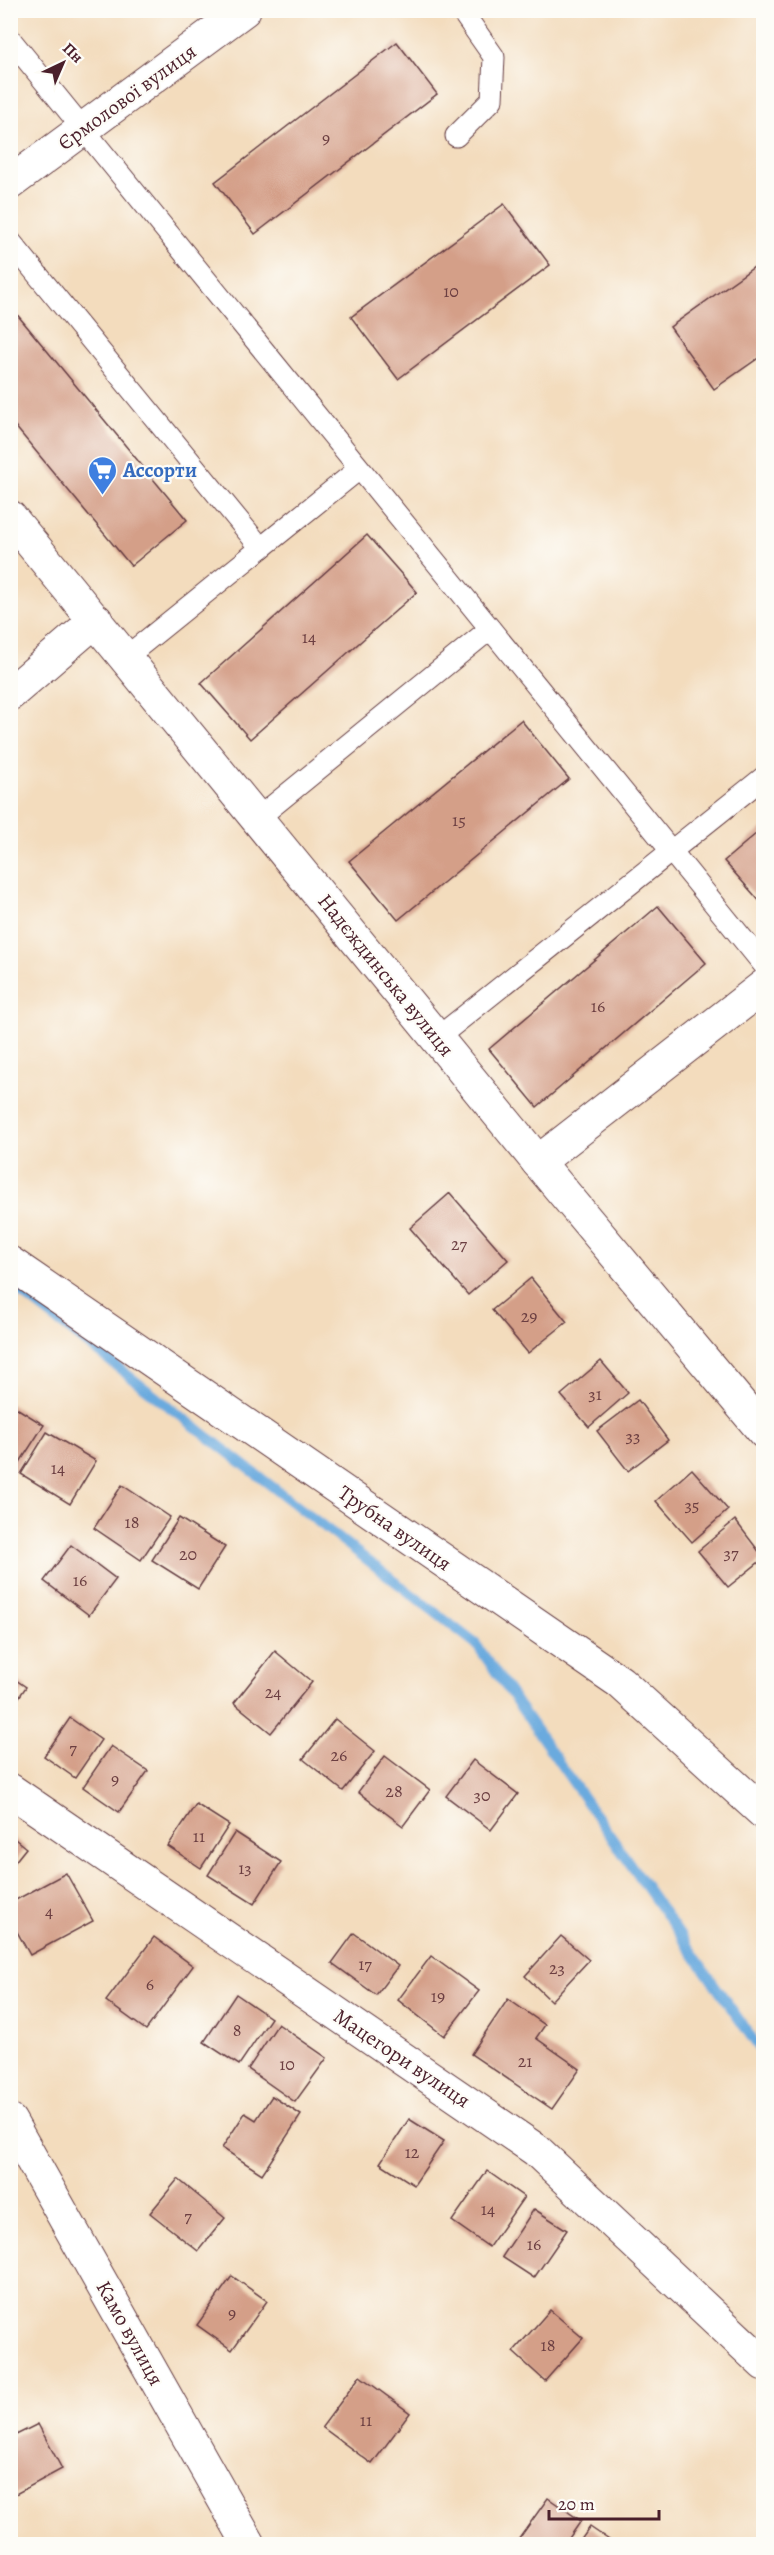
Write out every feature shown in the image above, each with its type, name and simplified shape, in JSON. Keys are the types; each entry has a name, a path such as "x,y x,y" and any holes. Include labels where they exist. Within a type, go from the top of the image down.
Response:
{"street":[{"name":"Єрмолової вулиця","path":"10,183 244,10"},
{"name":"Надєждинська вулиця","path":"10,517 538,1162 764,1432"},
{"path":"10,694 96,620"},
{"path":"538,1162 764,986"},
{"name":"Трубна вулиця","path":"10,1263 620,1682 764,1813"},
{"name":"Мацегори вулиця","path":"10,1790 536,2150 764,2364"},
{"name":"Камо вулиця","path":"10,2121 249,2544"}],"lane":[{"path":"456,136 492,100 494,57 460,10"},
{"path":"10,39 764,965"},
{"path":"10,241 261,548"},
{"path":"126,657 359,469"},
{"path":"258,818 490,629"},
{"path":"437,1038 764,777"}],"building":[{"path":"397,42 437,94 255,234 215,182"},
{"path":"504,204 550,265 398,379 351,317"},
{"path":"764,260 764,354 714,389 670,327"},
{"path":"10,306 187,520 131,566 10,420"},
{"path":"367,535 417,592 250,739 201,683"},
{"path":"521,720 569,779 398,920 349,861"},
{"path":"764,827 764,906 724,861"},
{"path":"658,906 706,963 537,1107 489,1049"},
{"path":"450,1193 508,1260 468,1295 410,1228"},
{"path":"531,1278 567,1322 528,1353 492,1310"},
{"path":"601,1361 628,1393 589,1427 561,1395"},
{"path":"638,1400 668,1440 628,1471 597,1431"},
{"path":"10,1404 44,1425 15,1470 10,1467"},
{"path":"47,1432 96,1461 70,1504 21,1474"},
{"path":"692,1469 728,1510 692,1542 656,1501"},
{"path":"122,1485 170,1517 141,1560 94,1528"},
{"path":"179,1518 225,1547 198,1589 152,1560"},
{"path":"735,1520 764,1558 728,1587 698,1551"},
{"path":"71,1545 116,1579 89,1615 44,1581"},
{"path":"275,1651 312,1682 271,1733 234,1703"},
{"path":"10,1676 26,1687 10,1710"},
{"path":"70,1718 101,1740 75,1778 44,1756"},
{"path":"335,1719 375,1751 343,1791 303,1759"},
{"path":"111,1746 148,1771 119,1812 83,1787"},
{"path":"385,1756 430,1790 403,1826 358,1792"},
{"path":"473,1760 518,1794 491,1830 446,1796"},
{"path":"196,1804 229,1825 201,1868 168,1846"},
{"path":"235,1832 281,1862 254,1904 208,1875"},
{"path":"10,1835 26,1848 10,1868"},
{"path":"66,1873 93,1921 30,1955 10,1919 10,1903"},
{"path":"354,1933 398,1966 376,1995 332,1963"},
{"path":"561,1936 589,1960 551,2001 525,1976"},
{"path":"154,1937 193,1966 146,2030 106,2001"},
{"path":"431,1956 479,1991 444,2036 398,2000"},
{"path":"236,1994 271,2018 239,2065 204,2042"},
{"path":"508,1999 545,2025 536,2038 580,2069 552,2109 471,2054"},
{"path":"278,2024 327,2058 295,2102 248,2069"},
{"path":"272,2096 301,2115 262,2174 222,2148 245,2113 256,2120"},
{"path":"409,2119 444,2141 414,2185 380,2163"},
{"path":"487,2171 524,2197 489,2247 452,2221"},
{"path":"178,2179 225,2218 198,2251 150,2213"},
{"path":"534,2209 567,2230 534,2278 502,2257"},
{"path":"232,2276 267,2301 232,2350 197,2325"},
{"path":"550,2310 583,2338 545,2381 513,2352"},
{"path":"360,2376 410,2413 372,2464 322,2427"},
{"path":"38,2424 62,2469 12,2496 10,2438"},
{"path":"548,2498 581,2521 565,2544 517,2544 516,2543"},
{"path":"590,2527 615,2544 578,2544"}],"waterway":[{"path":"10,1284 476,1644 764,2055"}],"place":[{"name":"Ассорти","path":"102,496"}]}
